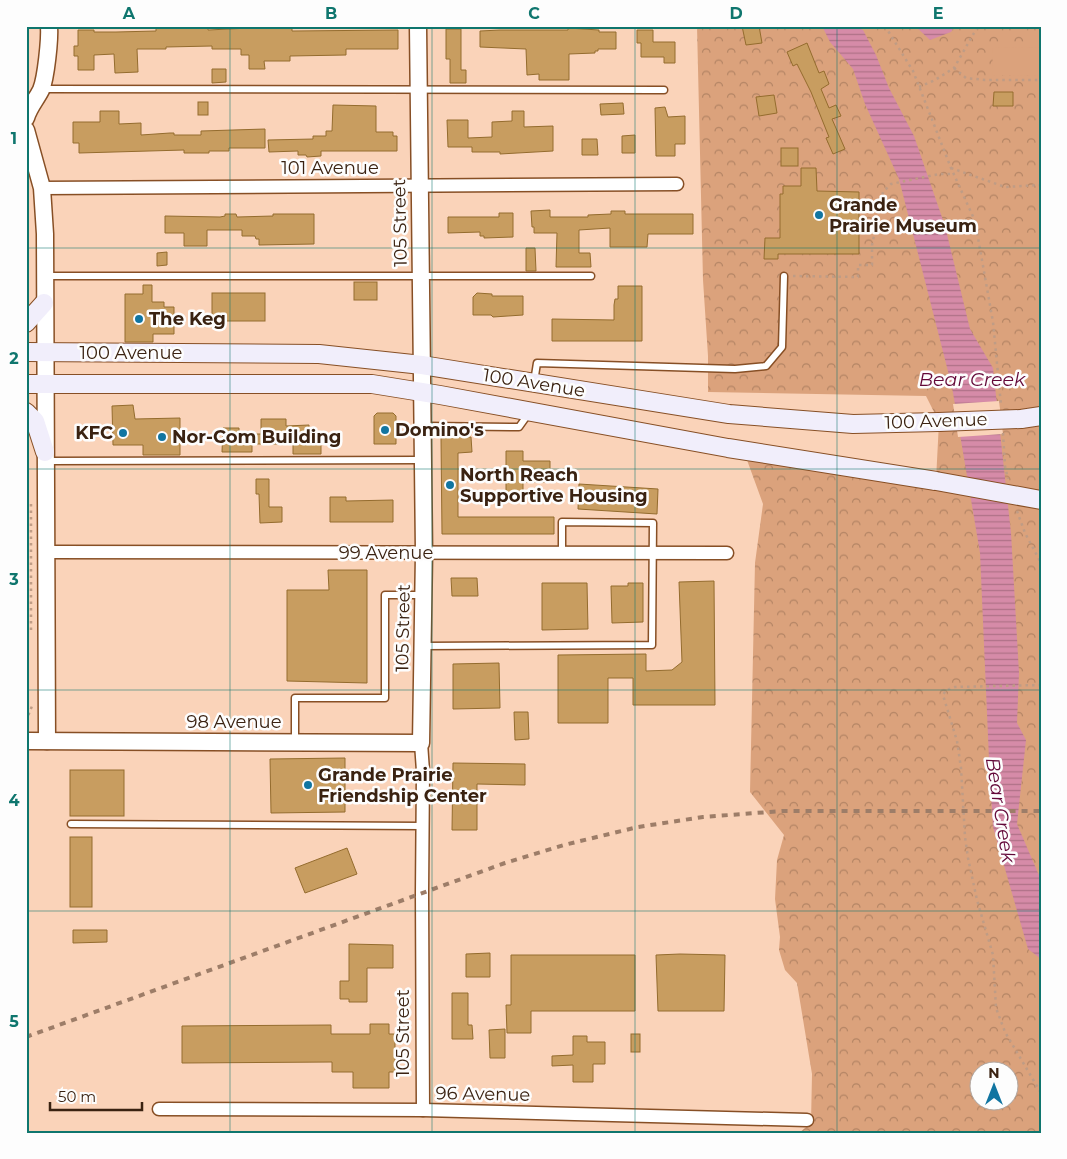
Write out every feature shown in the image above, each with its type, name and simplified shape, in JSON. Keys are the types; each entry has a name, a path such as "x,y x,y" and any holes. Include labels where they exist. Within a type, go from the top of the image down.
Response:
{"main road":[{"path":"26,323 44,303"},
{"name":"100 Avenue","path":"26,352 319,354 422,364 729,414 853,424 1021,419 1041,416"},
{"name":"100 Avenue","path":"26,384 372,384 728,448 936,481 1041,500"},
{"path":"26,412 35,421 45,457"}],"street":[{"name":"105 Street","path":"418,26 424,553 421,743 423,771 423,1110"},
{"path":"26,118 49,32"},
{"path":"26,130 42,188 47,741"},
{"name":"101 Avenue","path":"42,188 677,184"},
{"name":"99 Avenue","path":"46,552 727,553"},
{"name":"98 Avenue","path":"26,742 421,743"},
{"name":"96 Avenue","path":"158,1109 423,1110 807,1120"}],"lane":[{"path":"34,90 664,90"},
{"path":"44,276 591,276"},
{"path":"534,383 537,363 735,369 766,366 782,348 784,276"},
{"path":"422,426 518,427 530,412"},
{"path":"45,457 423,460"},
{"path":"423,646 652,645 652,523 562,522 562,553"},
{"path":"295,742 295,698 385,698 385,595 424,595"},
{"path":"71,824 423,826"}],"path":[{"path":"885,26 913,72 951,168 975,221 993,322 1001,408"},
{"path":"919,87 936,80 954,68 978,26"},
{"path":"954,68 966,78 1041,80"},
{"path":"951,168 1006,187 1041,184"},
{"path":"784,276 858,277 858,265 872,265 872,244 883,192 891,184 939,174 954,174"},
{"path":"1002,427 1005,466 1010,484"},
{"path":"30,501 31,637"},
{"path":"1017,511 1024,533 1041,563"},
{"path":"1041,686 975,685 946,690 944,695 957,741 961,768 964,837 977,900 993,955 996,1008 1005,1032 1041,1093"},
{"path":"26,721 32,707 32,699"}],"green space":[{"path":"697,26 1041,26 1041,1133 799,1133 811,1123 812,1074 797,983 785,970 779,950 780,937 775,899 777,860 784,835 750,792 755,563 763,504 747,460 936,480 939,422 926,396 708,392 708,356 703,280"},
{"path":"993,47 1041,48 1041,76 992,75"}],"water":[{"name":"Bear Creek","path":"822,26 853,26 863,30 876,55 889,88 914,136 945,226 970,329 993,368 1011,533 1019,673 1017,723 1026,740 1017,824 1041,880 1041,959 1028,949 993,827 980,553 952,387 899,179 865,104 853,69 830,42"},
{"path":"915,26 955,26 951,32 930,40"}],"pier":[{"path":"999,401 1003,434 958,437 953,404"}],"building":[{"path":"208,26 208,30 292,26 292,31 398,30 398,49 346,49 346,55 290,56 290,61 264,61 265,69 249,69 249,55 241,55 241,49 212,49 212,46 137,49 138,72 115,73 114,54 94,55 94,70 78,70 78,56 74,56 74,46 78,46 78,30 94,30 94,32 156,31 156,27"},
{"path":"742,26 759,26 762,43 746,45"},
{"path":"568,28 616,32 616,49 598,49 595,53 569,54 569,80 539,80 539,74 527,75 526,49 480,47 480,31 568,30"},
{"path":"446,29 461,29 461,70 466,70 466,83 450,83 450,59 446,59"},
{"path":"637,30 653,30 653,42 675,42 675,63 664,63 664,57 641,57 641,43 637,43"},
{"path":"807,43 819,73 824,71 829,84 821,89 829,108 836,105 841,116 832,119 845,149 833,154 826,138 829,137 811,92 797,64 793,66 787,52"},
{"path":"212,69 226,69 226,82 212,83"},
{"path":"994,92 1013,92 1013,106 993,106"},
{"path":"774,95 777,113 759,116 756,97"},
{"path":"198,102 208,102 208,115 198,115"},
{"path":"623,103 624,114 601,115 600,104"},
{"path":"333,105 376,106 376,132 393,132 393,136 397,136 397,151 321,151 321,156 307,157 306,155 298,155 298,151 269,152 268,140 313,139 313,136 326,136 326,131 332,131"},
{"path":"665,107 668,117 685,116 685,144 675,144 675,156 656,156 655,108"},
{"path":"100,111 119,111 119,124 141,123 141,135 174,133 174,135 201,135 201,131 265,129 265,148 229,148 229,151 209,151 209,153 184,153 184,150 79,153 79,143 73,143 73,122 100,122"},
{"path":"512,111 524,111 524,127 553,126 553,151 500,154 500,152 472,152 472,147 448,147 447,120 468,120 468,138 492,137 492,122 512,121"},
{"path":"635,135 635,153 622,153 622,136"},
{"path":"582,139 597,139 598,155 582,155"},
{"path":"781,148 798,148 798,166 781,166"},
{"name":"Grande Prairie Museum","path":"801,168 816,168 817,191 859,192 859,254 778,254 778,259 764,259 765,238 780,238 780,194 783,194 783,186 801,186"},
{"path":"550,210 550,217 588,217 588,215 611,214 611,211 625,211 625,214 693,214 693,234 648,234 647,247 610,247 610,228 579,230 579,253 590,253 591,267 556,267 557,233 534,233 534,227 532,227 531,211"},
{"path":"499,213 513,213 513,237 484,238 484,236 480,236 480,232 448,233 448,217 499,217"},
{"path":"225,214 236,214 237,217 273,216 273,214 314,214 314,244 259,245 259,239 256,239 255,236 242,236 242,230 207,230 207,246 184,246 184,233 165,233 165,216 220,217 225,216"},
{"path":"526,248 535,248 536,271 526,271"},
{"path":"167,252 167,265 157,266 157,253"},
{"path":"354,282 377,282 377,300 354,300"},
{"name":"The Keg","path":"143,285 152,285 152,302 164,302 164,307 174,307 174,334 153,334 153,342 125,342 125,294 143,294"},
{"path":"618,286 642,286 642,341 552,341 552,319 614,320 614,305 615,299 618,299"},
{"path":"212,293 265,293 265,321 212,321"},
{"path":"477,293 492,294 492,296 523,296 523,315 493,317 491,315 473,315 473,297"},
{"path":"133,405 135,419 180,418 180,455 143,455 143,445 113,445 112,406"},
{"name":"Domino's","path":"377,413 393,413 396,416 396,444 374,444 374,416"},
{"path":"261,419 286,419 286,426 309,425 309,437 321,437 321,454 293,454 293,444 252,444 252,452 222,452 223,428 239,428 239,434 261,434"},
{"name":"North Reach Supportive Housing","path":"471,437 472,452 458,453 458,517 554,517 554,534 442,534 441,438"},
{"path":"506,451 523,451 523,461 550,461 550,482 523,482 523,493 506,493"},
{"path":"256,479 269,479 269,507 282,507 282,522 260,523 259,494 256,494"},
{"path":"579,484 658,489 657,514 578,509"},
{"path":"330,497 346,497 346,501 393,500 393,522 330,522"},
{"path":"328,570 367,570 367,683 287,681 287,590 329,590"},
{"path":"451,578 477,578 478,596 452,596"},
{"path":"714,581 715,705 633,705 633,678 608,678 608,723 558,723 558,655 646,654 646,671 672,670 682,662 679,582"},
{"path":"542,583 587,583 588,629 542,630"},
{"path":"628,583 643,583 643,622 612,623 611,586 628,586"},
{"path":"499,663 500,708 453,709 453,664"},
{"path":"514,712 528,712 529,739 515,740"},
{"name":"Grande Prairie Friendship Center","path":"345,758 345,812 271,813 270,759"},
{"path":"453,763 525,764 525,785 477,784 477,830 452,830"},
{"path":"70,770 124,770 124,816 70,816"},
{"path":"70,837 92,837 92,907 70,907"},
{"path":"347,848 357,874 305,893 295,868"},
{"path":"73,930 107,930 107,942 73,943"},
{"path":"349,944 393,945 393,968 367,968 367,1002 349,1002 349,999 340,999 340,981 349,981"},
{"path":"490,953 490,977 466,977 466,954"},
{"path":"511,955 635,955 635,1011 531,1011 531,1033 507,1033 506,1005 511,1005"},
{"path":"656,955 725,955 724,1011 658,1011"},
{"path":"452,993 468,993 468,1025 472,1025 473,1039 452,1039"},
{"path":"370,1024 389,1024 389,1034 395,1034 395,1072 389,1072 389,1088 353,1088 353,1072 332,1072 332,1062 182,1063 182,1026 331,1025 331,1034 370,1034"},
{"path":"505,1029 505,1058 490,1058 489,1030"},
{"path":"631,1034 640,1034 640,1052 631,1052"},
{"path":"573,1036 587,1036 587,1042 605,1042 605,1064 593,1064 593,1082 573,1082 573,1065 552,1066 552,1056 573,1055"}],"railway":[{"path":"26,1037 505,863 564,845 638,827 703,817 782,811 1041,811"}],"place":[{"name":"Grande Prairie Museum","path":"819,215"},
{"name":"The Keg","path":"139,319"},
{"name":"Domino's","path":"385,430"},
{"name":"KFC","path":"123,433"},
{"name":"Nor-Com Building","path":"162,437"},
{"name":"North Reach Supportive Housing","path":"450,485"},
{"name":"Grande Prairie Friendship Center","path":"308,785"}]}
